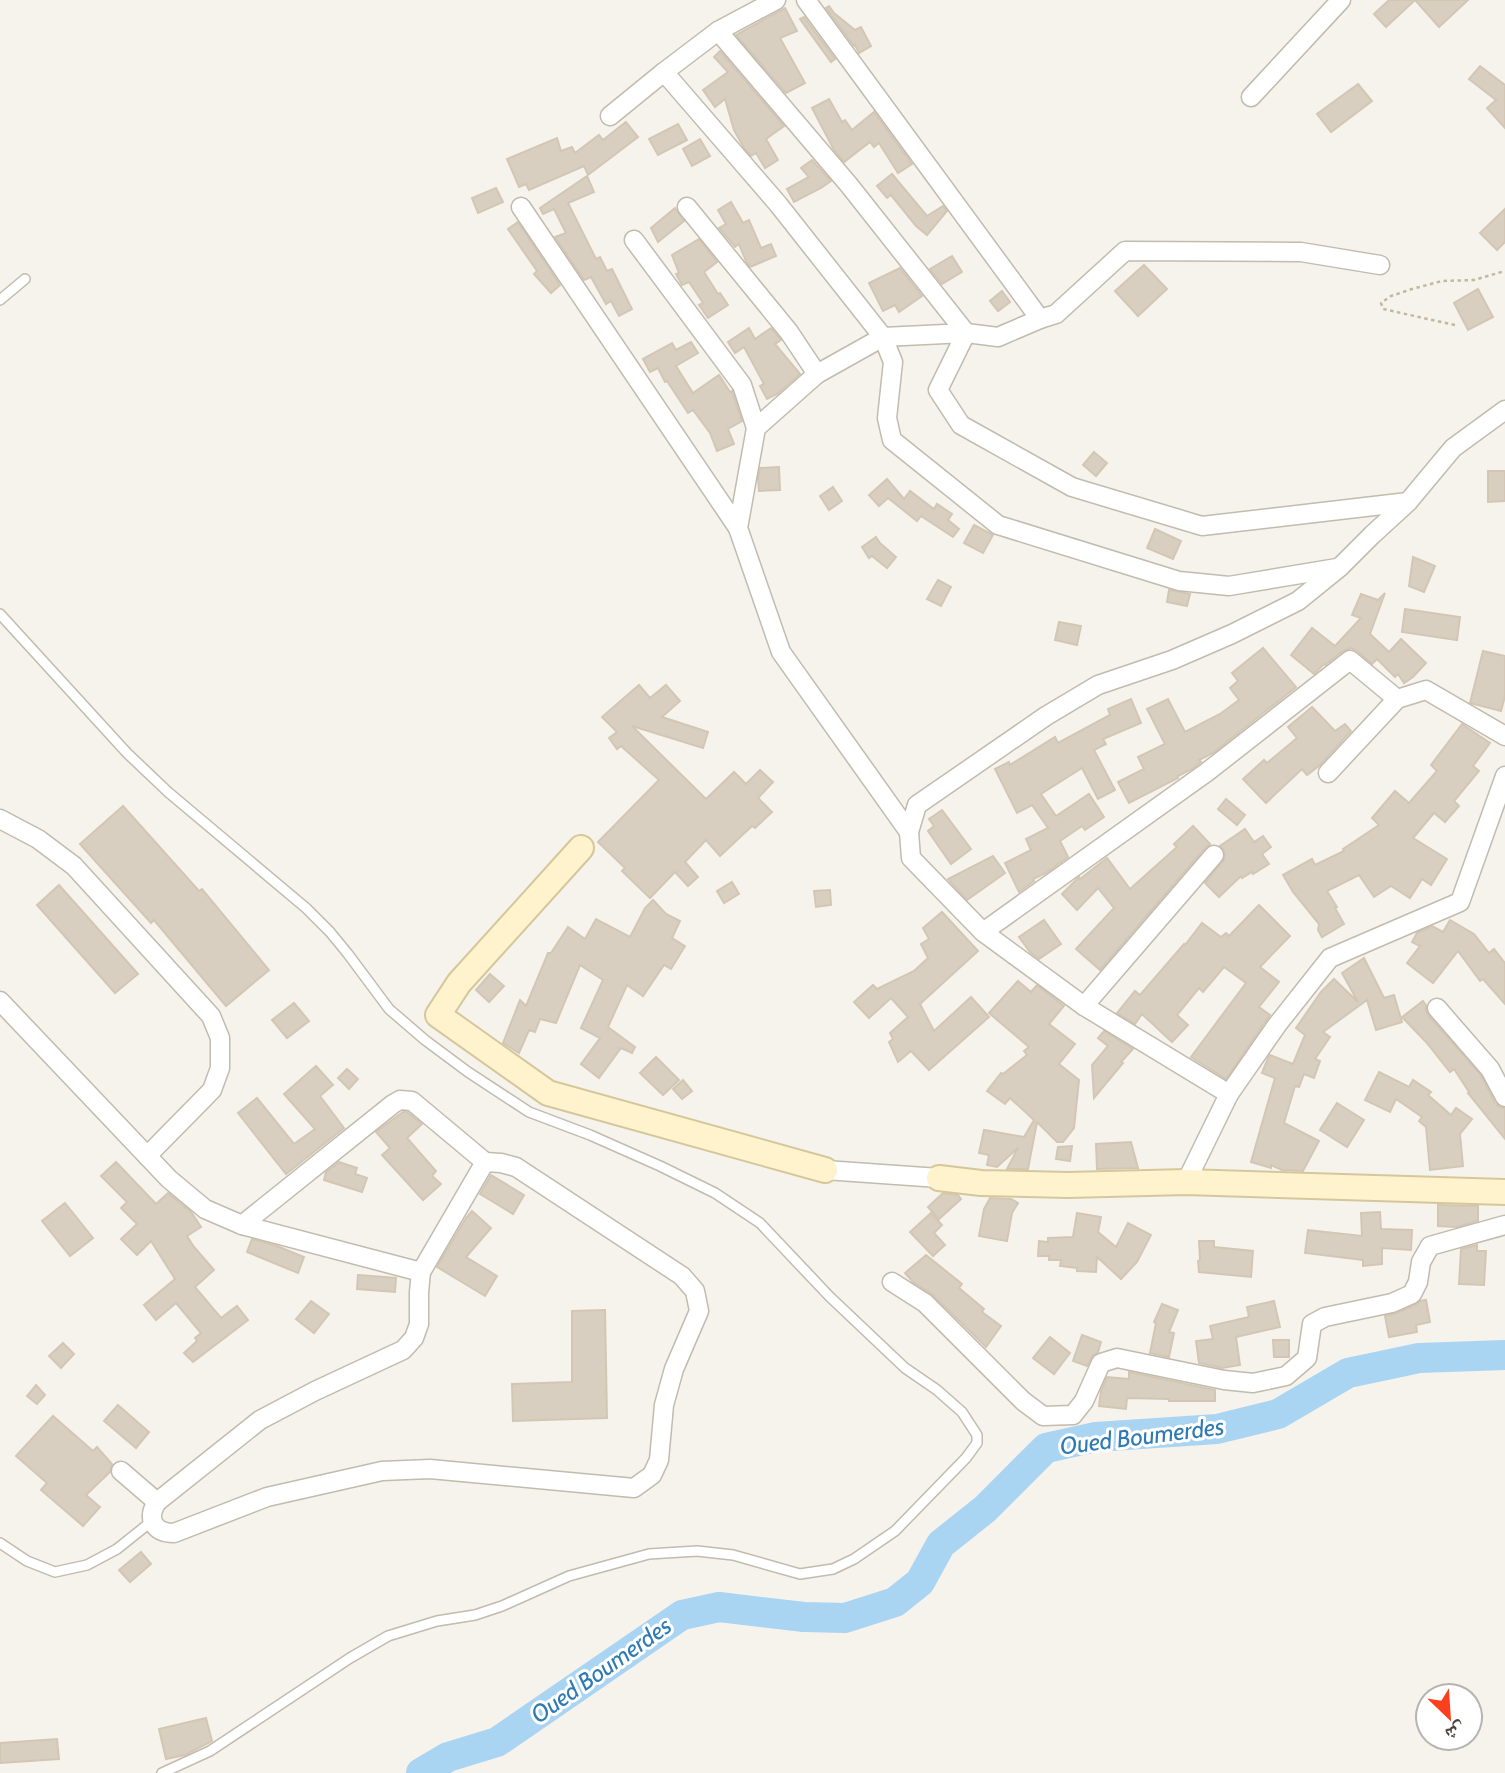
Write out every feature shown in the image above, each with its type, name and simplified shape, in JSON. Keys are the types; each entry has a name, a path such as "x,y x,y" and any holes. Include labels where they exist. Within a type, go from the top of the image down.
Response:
{"street":[{"path":"610,116 718,31 776,0"},
{"path":"806,0 1040,319"},
{"path":"1251,97 1341,0"},
{"path":"718,31 849,184 966,333"},
{"path":"664,72 778,204 883,337 893,362 887,418 892,440 998,525 1179,581 1229,586 1340,567"},
{"path":"520,207 738,528 781,652 909,832"},
{"path":"687,207 789,332 817,374"},
{"path":"634,240 742,385 756,428 738,528"},
{"path":"756,428 817,374 883,337 966,333 998,337 1056,314 1125,251 1301,252 1380,265"},
{"path":"966,333 938,390 961,425 1072,487 1202,526 1408,502"},
{"path":"1229,1094 1084,1006 983,932 911,858 909,832 916,805 1046,716 1098,685 1172,660 1233,634 1297,601 1340,567 1408,502 1453,448 1505,410"},
{"path":"983,932 1207,772 1350,660 1398,699"},
{"path":"1328,773 1398,699 1426,690 1505,736"},
{"path":"1186,1182 1229,1094 1277,1025 1329,958 1460,902 1505,776"},
{"path":"0,819 38,839 74,866 211,1016 220,1038 220,1068 212,1090 147,1156"},
{"path":"581,848 459,983 438,1016 548,1093 825,1170 981,1183 1068,1185 1186,1182 1505,1192"},
{"path":"1084,1006 1214,855"},
{"path":"0,1001 169,1179 205,1209 242,1225 421,1272"},
{"path":"1437,1008 1490,1069 1505,1097"},
{"path":"242,1225 400,1100 412,1101 485,1162 516,1167 682,1276 695,1291 699,1311 674,1369 664,1405 659,1460 652,1475 634,1488 430,1469 382,1471 267,1497 174,1533 165,1533 152,1521 152,1510 157,1502 260,1420 403,1350 414,1338 419,1324 421,1272 485,1162"},
{"path":"892,1282 925,1303 1023,1401 1044,1416 1073,1415 1084,1401 1101,1363 1117,1358 1224,1380 1253,1383 1286,1376 1307,1358 1312,1324 1325,1317 1392,1303 1412,1294 1418,1282 1421,1262 1430,1245 1505,1225"},
{"path":"121,1471 157,1502"}],"lane":[{"path":"0,300 25,279"},
{"path":"0,614 127,753 168,792 306,908 330,932 389,1009 425,1040 529,1112 660,1166 715,1193 760,1223 830,1296 905,1368 937,1390 961,1412 977,1436 977,1443 966,1458 895,1531 854,1559 833,1569 800,1574 733,1555 697,1551 649,1554 569,1576 475,1615 437,1621 388,1636 350,1658 210,1751 162,1773"},
{"path":"0,1543 27,1561 55,1572 87,1565 117,1549 152,1521"}],"path":[{"path":"1455,325 1383,309 1381,303 1391,296 1432,283 1474,280 1505,271"}],"building":[{"path":"1389,0 1415,0 1386,27 1374,14"},
{"path":"1415,0 1468,0 1439,27"},
{"path":"829,6 855,30 861,27 871,46 859,53 826,8"},
{"path":"785,8 797,31 780,38 805,83 786,93 736,35"},
{"path":"804,17 835,59 831,62 800,19"},
{"path":"720,51 784,126 766,139 778,160 765,168 756,153 751,156 744,148 734,130 725,99 715,107 703,90 728,72 714,57"},
{"path":"1480,66 1505,85 1505,128 1487,108 1496,100 1469,79"},
{"path":"1358,84 1372,101 1331,132 1317,114"},
{"path":"829,99 842,122 845,120 852,130 874,112 912,164 898,173 879,143 874,147 870,142 844,162 834,150 812,108"},
{"path":"626,122 638,137 588,175 584,166 529,190 526,184 519,187 507,159 557,138 561,151 572,147 575,153 599,135 603,140"},
{"path":"678,124 687,140 658,155 649,139"},
{"path":"700,139 710,156 692,166 683,149"},
{"path":"812,160 831,181 794,202 787,189 809,177 801,168"},
{"path":"892,174 927,216 943,206 947,211 927,235 916,226 891,195 887,198 877,186"},
{"path":"587,176 594,192 568,203 596,259 600,257 607,271 612,269 632,309 619,316 611,301 606,304 591,277 584,280 555,237 566,233 554,209 543,214 540,208"},
{"path":"496,188 503,202 478,213 472,198"},
{"path":"731,202 743,223 749,220 761,248 771,244 776,256 750,267 739,244 735,247 719,228 726,224 718,210"},
{"path":"675,208 684,221 658,242 651,228"},
{"path":"1505,209 1505,242 1497,250 1480,233"},
{"path":"518,222 560,285 551,293 534,274 537,271 508,229"},
{"path":"699,239 717,262 704,272 728,305 708,318 699,305 703,303 689,282 682,285 676,274 679,273 672,255"},
{"path":"952,256 962,272 942,284 930,269"},
{"path":"1144,265 1167,289 1138,316 1115,291"},
{"path":"900,268 922,296 899,312 895,305 883,311 869,283"},
{"path":"1478,289 1493,317 1468,330 1454,303"},
{"path":"1002,291 1010,302 998,311 990,301"},
{"path":"749,328 755,339 771,328 781,340 775,344 800,374 767,399 760,386 764,384 744,347 735,353 728,342"},
{"path":"691,342 698,353 676,366 693,393 719,375 730,392 732,391 742,421 728,429 734,444 717,451 710,433 693,410 688,413 658,368 650,372 643,359 672,343 676,350"},
{"path":"1094,452 1107,463 1096,476 1083,465"},
{"path":"779,467 780,490 759,491 760,468"},
{"path":"1488,471 1505,471 1505,501 1488,502"},
{"path":"887,479 904,499 910,491 934,509 937,504 952,514 948,520 959,529 953,537 921,516 917,521 888,498 879,506 869,495"},
{"path":"833,487 842,501 829,510 820,496"},
{"path":"974,525 993,535 983,553 964,543"},
{"path":"1155,529 1181,541 1173,559 1147,548"},
{"path":"876,537 896,557 887,568 872,556 869,558 862,547"},
{"path":"1413,557 1435,566 1424,592 1409,586"},
{"path":"938,580 951,587 941,606 927,599"},
{"path":"1169,590 1190,594 1187,606 1167,602"},
{"path":"1385,593 1370,634 1389,652 1401,639 1426,663 1404,683 1398,674 1395,677 1377,659 1372,664 1351,648 1324,664 1314,674 1291,655 1312,628 1335,646 1361,618 1352,615 1361,594 1378,600"},
{"path":"1405,609 1460,617 1457,640 1402,632"},
{"path":"1059,622 1081,626 1077,645 1055,640"},
{"path":"1263,648 1296,687 1213,753 1199,760 1201,762 1192,769 1129,803 1118,782 1144,769 1138,757 1165,744 1147,709 1168,699 1185,732 1220,714 1239,700 1230,688 1238,681 1232,673"},
{"path":"1483,651 1505,656 1505,696 1501,711 1470,703"},
{"path":"639,685 650,698 666,685 680,701 662,717 708,732 703,748 632,726 706,799 734,772 746,784 760,770 773,782 758,798 772,812 755,828 752,826 720,856 706,840 685,862 698,877 688,886 675,872 650,898 622,871 625,868 598,842 659,780 621,746 617,749 609,738 617,732 602,717"},
{"path":"1131,699 1141,723 1103,739 1106,744 1094,750 1115,790 1098,799 1082,768 1041,794 1056,816 1089,794 1104,817 1085,830 1082,826 1060,841 1068,857 1033,879 1034,881 1019,892 1005,863 1031,850 1026,839 1048,828 1032,805 1017,813 995,769 1009,762 1010,765 1055,737 1058,743 1110,715 1108,709"},
{"path":"1312,707 1335,731 1345,724 1351,731 1320,765 1307,775 1302,769 1266,803 1243,779 1264,760 1267,763 1297,738 1288,727"},
{"path":"1462,724 1490,743 1473,766 1479,771 1454,801 1459,806 1445,822 1434,813 1413,838 1447,859 1431,885 1422,879 1410,898 1391,886 1374,897 1359,875 1327,891 1344,924 1322,937 1318,930 1319,924 1283,875 1312,859 1315,865 1344,851 1343,849 1379,825 1372,818 1395,791 1409,803 1437,771 1431,765"},
{"path":"1226,799 1245,815 1237,825 1218,809"},
{"path":"123,806 199,891 202,889 269,970 226,1006 154,920 151,923 80,844"},
{"path":"942,810 971,849 951,864 928,831 934,826 929,819"},
{"path":"1193,826 1210,844 1100,970 1076,949 1114,908 1098,888 1077,910 1062,894 1079,877 1080,879 1107,858 1130,889 1177,847 1174,844"},
{"path":"1245,829 1254,842 1263,836 1271,847 1262,854 1269,864 1253,874 1252,872 1242,878 1241,876 1219,897 1205,883 1225,858 1220,846"},
{"path":"993,856 1005,873 967,900 948,879"},
{"path":"732,882 739,894 724,903 717,891"},
{"path":"59,885 138,974 115,993 37,905"},
{"path":"830,890 831,905 816,907 814,891"},
{"path":"653,900 666,914 680,921 672,938 685,946 671,969 664,965 643,996 627,985 608,1027 635,1047 632,1053 621,1048 599,1078 581,1064 600,1038 581,1028 603,980 580,965 556,1023 540,1019 535,1032 529,1030 519,1053 503,1043 520,1000 526,1006 548,953 551,953 568,927 585,939 596,919 630,937 645,908"},
{"path":"1259,905 1290,936 1260,967 1279,982 1259,1007 1270,1015 1226,1079 1191,1057 1246,983 1224,967 1203,992 1199,988 1177,1015 1188,1025 1172,1042 1142,1014 1135,1024 1117,1013 1135,991 1140,995 1202,923 1221,937 1226,933 1229,936"},
{"path":"942,912 978,951 920,1004 934,1031 971,997 989,1017 929,1070 911,1051 898,1062 889,1042 893,1039 890,1033 908,1017 891,998 869,1018 854,1002 873,985 877,989 914,971 928,958 921,944 929,939 923,928"},
{"path":"1044,920 1061,944 1039,959 1019,937"},
{"path":"1450,920 1474,934 1489,953 1494,949 1505,963 1505,1004 1483,979 1480,981 1458,951 1433,983 1407,963 1420,946 1412,942 1417,933 1432,926 1443,932"},
{"path":"1364,958 1384,998 1394,995 1402,1022 1376,1030 1367,1000 1323,1032 1330,1037 1315,1059 1320,1061 1314,1078 1304,1074 1299,1087 1295,1086 1284,1123 1319,1141 1303,1171 1282,1170 1251,1162 1275,1078 1262,1073 1268,1058 1270,1055 1293,1064 1305,1035 1296,1028 1321,992 1334,979 1358,1002 1342,973"},
{"path":"490,974 504,986 489,1002 476,990"},
{"path":"1018,981 1031,992 1037,985 1064,1006 1049,1024 1075,1044 1059,1064 1079,1080 1074,1128 1063,1142 1057,1142 1037,1122 1028,1169 1007,1169 1018,1148 997,1167 987,1165 989,1155 979,1153 984,1130 1024,1137 1034,1120 1010,1098 1005,1104 987,1091 1001,1073 1027,1055 1024,1051 1029,1047 989,1013"},
{"path":"1423,1001 1428,1015 1481,1075 1495,1103 1505,1108 1505,1139 1468,1093 1454,1069 1450,1072 1402,1017"},
{"path":"294,1003 309,1021 287,1038 272,1020"},
{"path":"1104,1031 1133,1049 1094,1098 1092,1065 1108,1046 1098,1038"},
{"path":"656,1057 679,1080 663,1095 640,1073"},
{"path":"316,1066 333,1085 320,1096 344,1128 286,1174 238,1113 257,1098 294,1144 315,1129 284,1094"},
{"path":"347,1069 358,1079 349,1089 338,1078"},
{"path":"1379,1072 1409,1087 1413,1080 1431,1092 1428,1095 1451,1115 1456,1108 1472,1119 1460,1134 1463,1166 1430,1170 1426,1127 1419,1121 1422,1117 1396,1099 1390,1112 1365,1100"},
{"path":"683,1080 692,1091 682,1099 673,1089"},
{"path":"1337,1103 1364,1120 1347,1147 1320,1130"},
{"path":"403,1112 407,1112 422,1124 407,1138 436,1171 432,1176 441,1184 423,1200 382,1155 390,1148 376,1132"},
{"path":"1131,1142 1138,1168 1097,1169 1096,1144"},
{"path":"1072,1146 1070,1161 1056,1159 1058,1147"},
{"path":"116,1162 156,1204 168,1193 191,1212 201,1227 187,1236 214,1270 195,1287 221,1318 237,1306 248,1320 193,1362 184,1353 197,1341 195,1338 201,1333 176,1303 156,1320 144,1305 175,1279 151,1241 137,1255 121,1239 137,1224 121,1208 127,1202 101,1176"},
{"path":"339,1162 357,1168 355,1174 367,1178 362,1192 324,1180 326,1172"},
{"path":"491,1175 524,1195 513,1214 480,1194"},
{"path":"943,1193 958,1195 961,1199 939,1219 928,1207"},
{"path":"990,1198 1011,1199 1018,1203 1012,1213 1007,1241 979,1236 984,1209"},
{"path":"65,1203 93,1238 70,1256 42,1221"},
{"path":"1438,1205 1478,1206 1478,1221 1457,1227 1438,1226"},
{"path":"472,1211 491,1228 466,1257 497,1276 485,1296 437,1267"},
{"path":"1380,1212 1381,1229 1412,1230 1411,1250 1382,1248 1382,1264 1363,1266 1363,1260 1305,1253 1308,1230 1362,1236 1361,1213"},
{"path":"931,1213 942,1225 934,1233 945,1245 933,1256 910,1232"},
{"path":"1077,1213 1101,1217 1098,1232 1116,1247 1128,1223 1151,1235 1137,1262 1121,1279 1097,1257 1096,1272 1077,1271 1077,1268 1060,1266 1061,1260 1038,1256 1039,1241 1073,1237"},
{"path":"252,1239 304,1257 298,1273 247,1252"},
{"path":"1199,1241 1214,1241 1214,1247 1253,1251 1251,1277 1199,1272"},
{"path":"1477,1245 1477,1251 1486,1251 1484,1285 1459,1284 1461,1249"},
{"path":"926,1255 962,1284 959,1288 984,1309 982,1312 1001,1326 986,1347 933,1295 913,1282 905,1273"},
{"path":"358,1275 396,1278 395,1292 357,1289"},
{"path":"1426,1300 1430,1322 1416,1325 1417,1332 1389,1337 1385,1316"},
{"path":"311,1301 329,1314 314,1333 296,1319"},
{"path":"1274,1301 1280,1327 1236,1337 1240,1365 1222,1368 1199,1363 1196,1341 1213,1339 1210,1326 1249,1317 1247,1307"},
{"path":"1162,1304 1178,1310 1169,1332 1174,1333 1169,1357 1150,1353 1156,1323 1154,1322"},
{"path":"605,1310 607,1418 513,1421 512,1384 572,1382 572,1311"},
{"path":"1082,1335 1101,1342 1098,1352 1087,1366 1073,1361"},
{"path":"1050,1337 1070,1353 1054,1374 1033,1358"},
{"path":"1273,1340 1289,1340 1289,1357 1274,1357"},
{"path":"63,1343 74,1354 61,1368 49,1356"},
{"path":"1129,1372 1215,1390 1215,1401 1127,1398 1126,1409 1099,1406 1107,1377 1129,1379"},
{"path":"36,1385 45,1395 37,1404 27,1396"},
{"path":"118,1405 149,1432 136,1448 104,1421"},
{"path":"53,1416 93,1451 97,1447 112,1464 110,1472 86,1495 100,1507 83,1526 41,1490 47,1483 16,1456"},
{"path":"141,1552 151,1564 130,1582 119,1570"},
{"path":"206,1718 212,1741 185,1755 166,1759 159,1729"},
{"path":"57,1739 59,1759 0,1763 0,1743"}],"waterway":[{"name":"Oued Boumerdes","path":"421,1773 448,1757 497,1742 682,1615 719,1607 804,1617 845,1618 895,1602 920,1582 941,1544 985,1509 1046,1448 1096,1437 1217,1429 1278,1414 1348,1373 1419,1358 1505,1355"}]}
